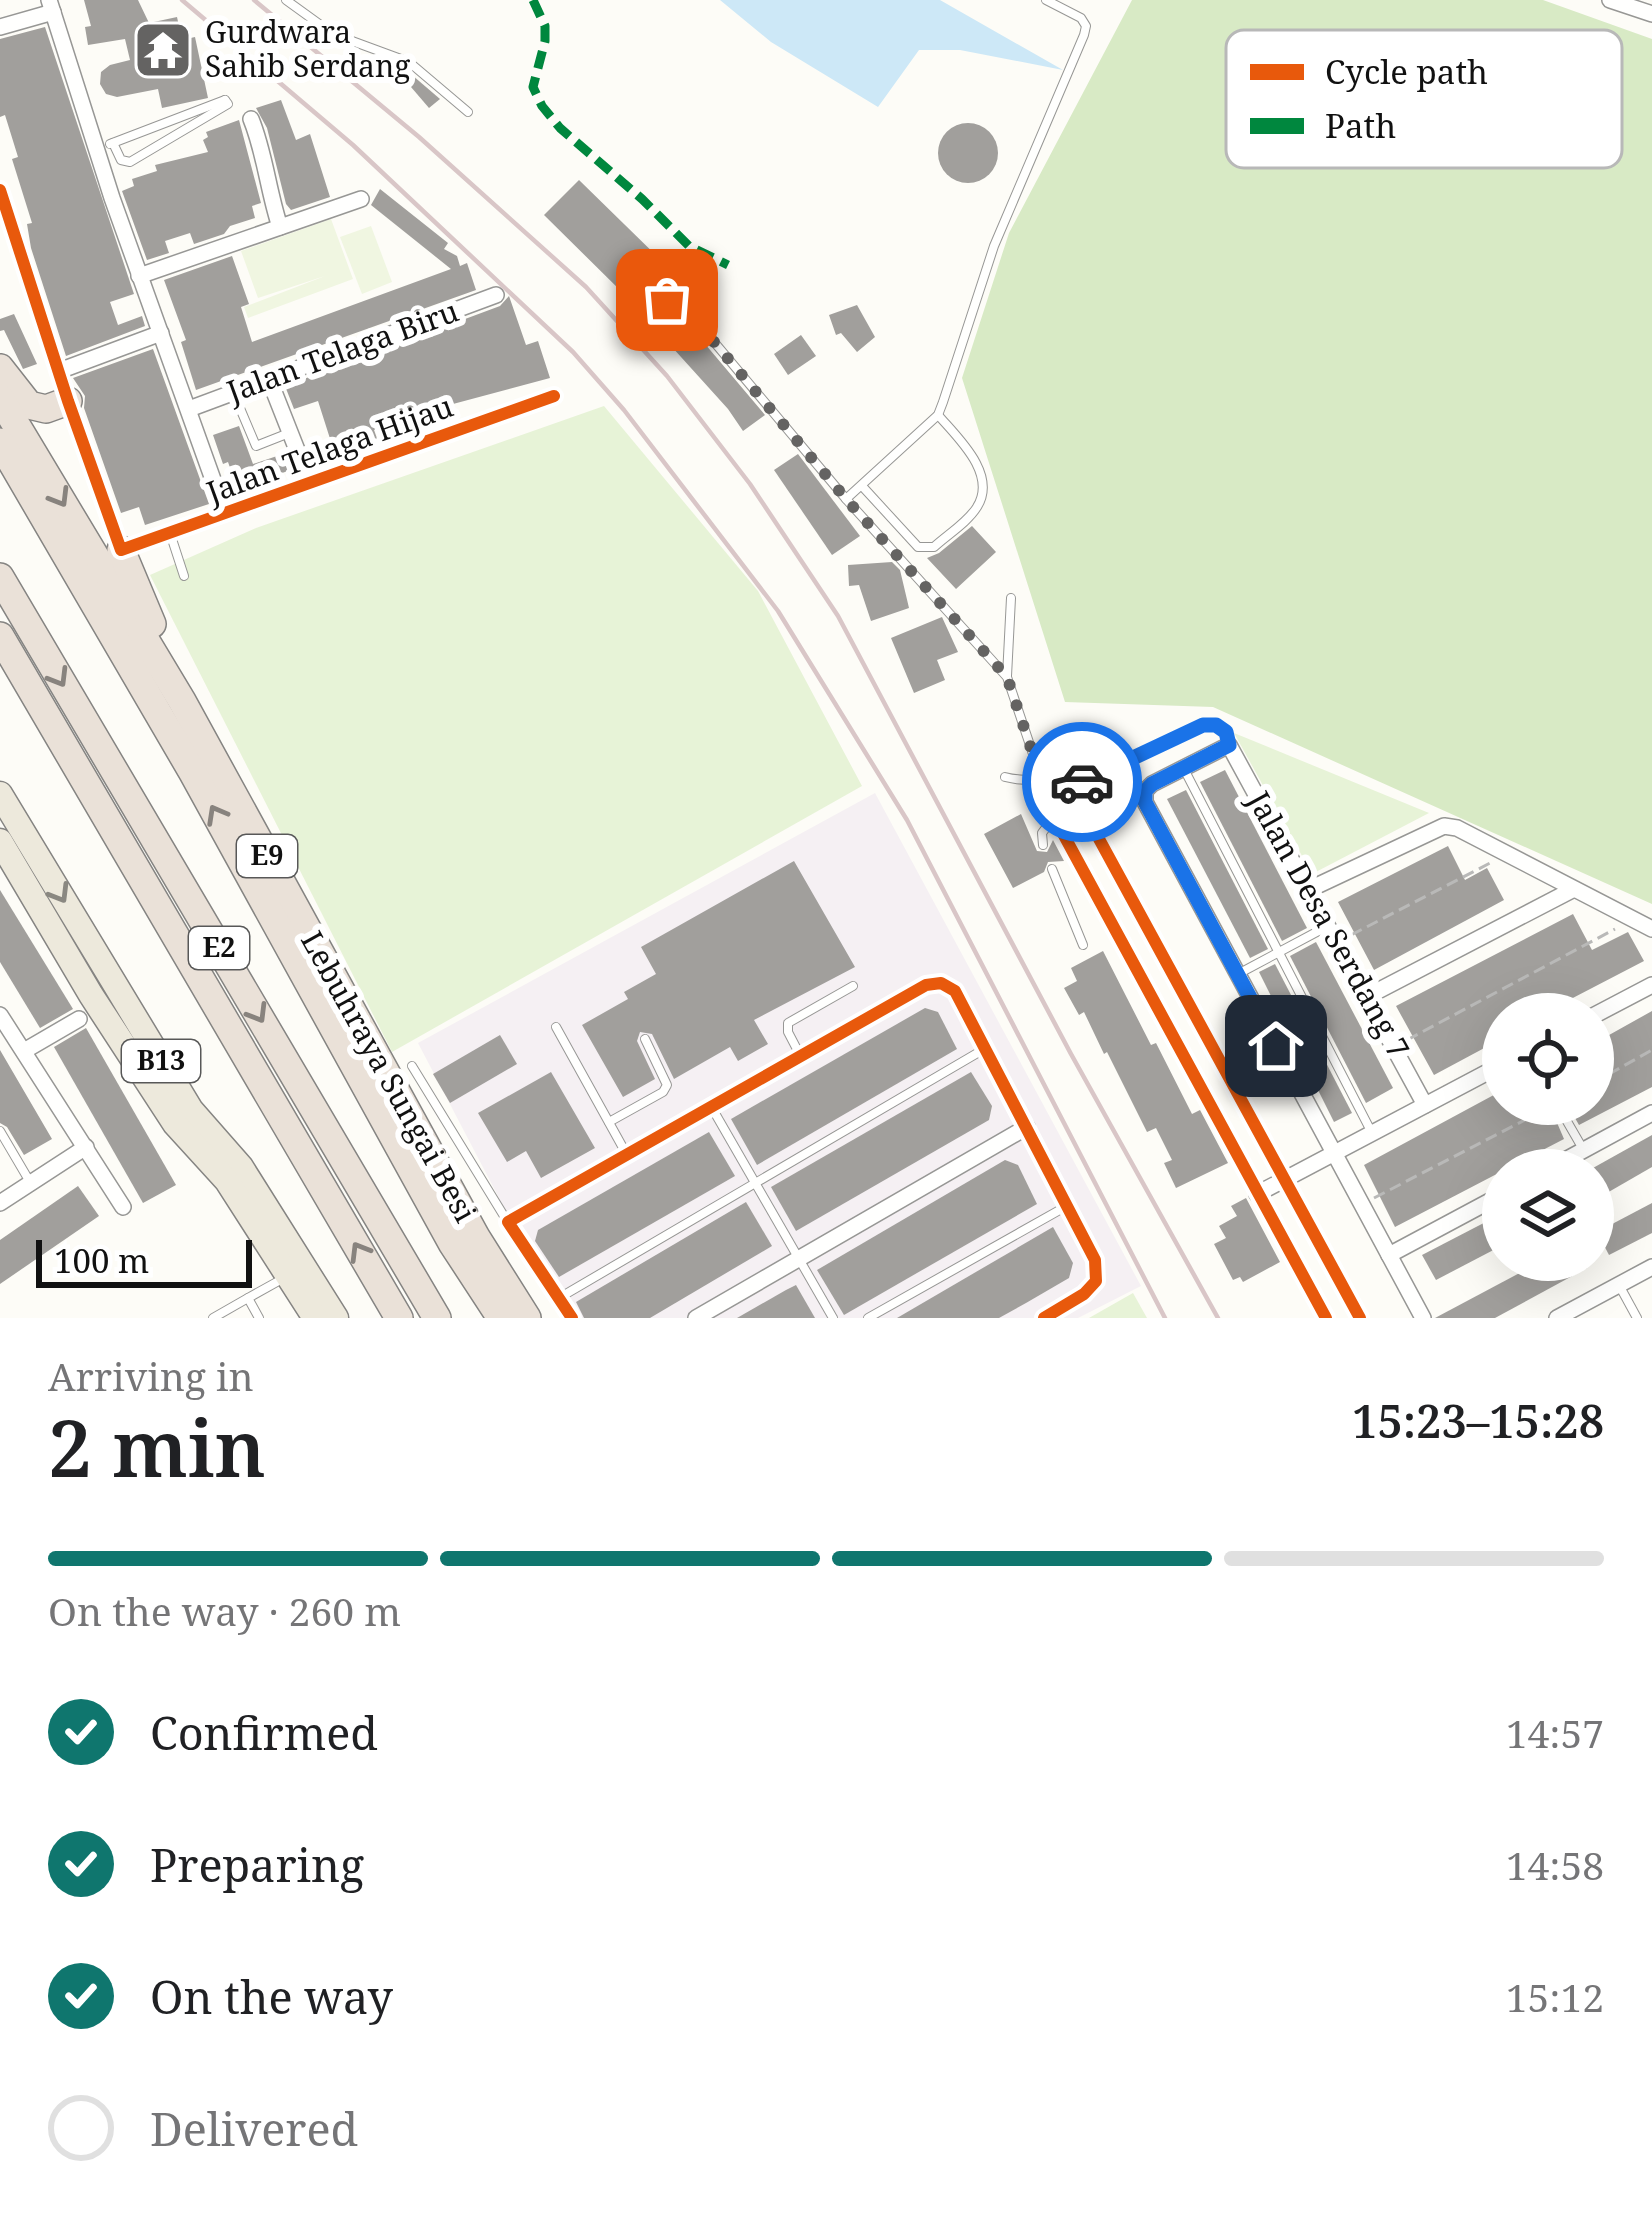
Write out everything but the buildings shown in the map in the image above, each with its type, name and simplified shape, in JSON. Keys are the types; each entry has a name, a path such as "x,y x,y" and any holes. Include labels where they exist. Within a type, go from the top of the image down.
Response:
{"highway":[{"path":"0,368 29,405 46,409 68,400"},
{"name":"Lebuhraya Sungai Besi","path":"0,398 182,701 476,1237 527,1318"},
{"name":"Lebuhraya Sungai Besi","path":"0,442 193,773 452,1244 501,1318"},
{"path":"122,550 182,701"},
{"name":"E2","path":"0,577 437,1318"},
{"name":"E2","path":"0,636 399,1318"}],"main road":[{"name":"B13","path":"0,794 191,1110 242,1167 296,1271 314,1318"},
{"name":"B13","path":"0,841 175,1124 336,1318"}],"street":[{"path":"1623,2 1652,14"},
{"path":"0,27 51,6"},
{"name":"Jalan Telaga Hijau","path":"51,6 105,146 139,276 225,513"},
{"path":"251,119 280,227"},
{"path":"0,190 122,550"},
{"path":"139,276 361,199"},
{"name":"Jalan Telaga Biru","path":"190,409 496,295"},
{"path":"59,371 161,333"},
{"path":"269,379 310,483"},
{"name":"Jalan Telaga Hijau","path":"122,550 554,396"},
{"path":"1229,745 1152,784 1145,791 1145,802 1338,1151 1423,1318"},
{"name":"Jalan Desa Serdang 7","path":"1229,745 1425,1105"},
{"path":"1325,1318 1054,817 1080,803 1360,1318"},
{"path":"1310,889 1444,826 1457,828 1652,929"},
{"path":"1368,996 1572,890"},
{"path":"572,1318 508,1222 926,985 941,983 956,991 1095,1260 1096,1281 1084,1294 1044,1318"},
{"path":"1614,1005 1652,986"},
{"path":"24,1051 79,1019"},
{"path":"1,1021 123,1208"},
{"path":"1257,1194 1482,1075"},
{"path":"1585,1149 1652,1113"},
{"path":"696,1318 1027,1127"},
{"path":"0,1203 86,1147"},
{"path":"1389,1255 1482,1205"},
{"path":"1557,1318 1652,1267"}],"lane":[{"path":"286,0 333,34 409,62 468,112"},
{"path":"846,499 938,415 994,246 1086,26 1081,18 1046,0"},
{"path":"225,100 229,102 130,162 105,146 225,100"},
{"path":"651,286 667,300 683,305 846,499 1007,677 1043,776 1056,795 1080,803"},
{"path":"233,392 256,446 290,433"},
{"path":"862,486 918,547 926,549 976,508 981,492 974,457 938,415"},
{"path":"170,532 184,576"},
{"path":"1007,677 1012,652 1011,598"},
{"path":"1056,795 1203,725 1216,725 1226,732 1229,745"},
{"path":"1005,777 1032,781 1059,764 1065,752"},
{"path":"1183,768 1372,1133"},
{"path":"1043,844 1042,832 1054,817 1056,795"},
{"path":"1052,869 1083,945"},
{"path":"1237,974 1330,925"},
{"path":"801,1056 788,1023 853,986"},
{"path":"556,1027 628,1156"},
{"path":"609,1122 663,1092 667,1085 645,1039"},
{"path":"558,1298 986,1048"},
{"path":"412,1066 508,1222"},
{"path":"712,1108 832,1318"},
{"path":"0,1131 31,1183"},
{"path":"868,1318 1068,1205"},
{"path":"213,1318 296,1271"},
{"path":"1619,1285 1637,1318"},
{"path":"248,1298 259,1318"}],"path":[{"path":"1339,941 1506,855"},
{"path":"1395,1047 1633,919"},
{"path":"1614,1071 1652,1050"},
{"path":"1361,1204 1515,1125"}],"shaded area":[{"path":"875,793 1141,1286 1078,1318 580,1318 509,1217 418,1043"}],"green space":[{"path":"1132,0 1543,0 1652,39 1652,904 1213,707 1065,702 962,378 1009,233"},
{"path":"331,219 353,279 248,318 244,307 325,276 258,298 241,251"},
{"path":"371,226 392,282 362,294 340,237"},
{"path":"604,406 758,591 862,786 392,1052 150,575 256,528"},
{"path":"1234,733 1429,813 1312,874"},
{"path":"1133,1293 1147,1318 1089,1318"}],"water":[{"path":"720,0 940,0 1063,70 960,50 919,50 878,107 771,42"}],"railway":[{"path":"182,0 353,145 573,352 624,410 778,611 907,820 1165,1318"},
{"path":"254,0 419,137 586,287 667,376 750,484 838,616 1071,1054 1218,1318"}],"marked path":[{"path":"533,0 545,26 533,87 542,106 689,246 728,265"}],"cycle path":[{"path":"0,190 121,550 554,396"},
{"path":"1326,1318 1054,817 1080,804 1360,1318"},
{"path":"572,1318 508,1222 926,985 941,983 955,991 1095,1260 1096,1281 1084,1294 1044,1318"}],"way so far":[{"path":"667,300 683,305 846,499 1007,677 1035,760 1054,792 1082,782"}],"place":[{"name":"Gurdwara Sahib Serdang","path":"163,50"}],"route":[{"path":"1082,782 1203,725 1216,725 1226,732 1229,745 1152,784 1145,791 1145,802 1276,1046"}]}
